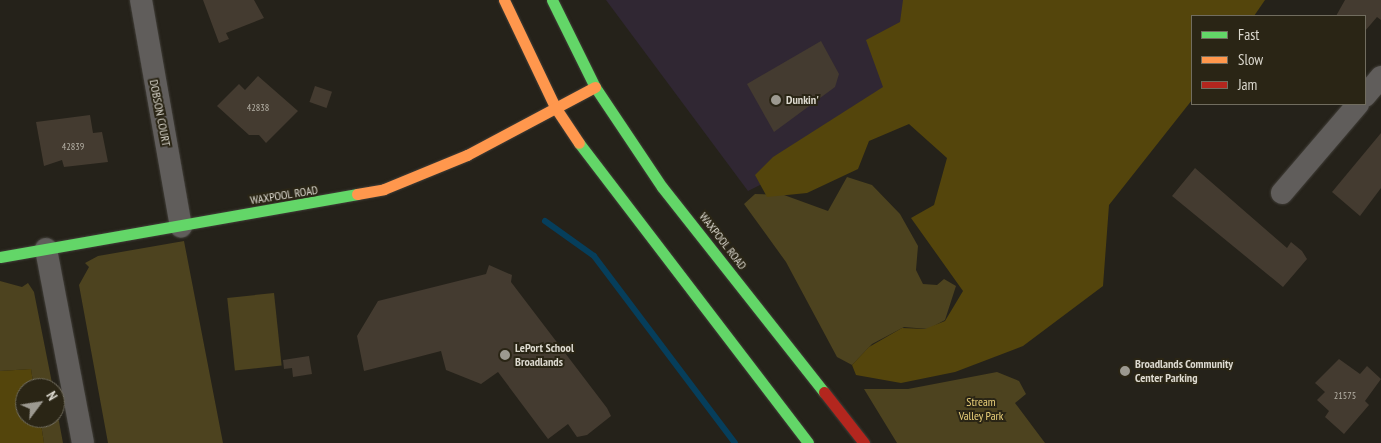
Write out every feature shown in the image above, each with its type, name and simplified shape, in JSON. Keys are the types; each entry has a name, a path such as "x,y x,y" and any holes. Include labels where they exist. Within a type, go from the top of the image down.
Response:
{"street":[{"name":"DOBSON COURT","path":"141,0 181,226"},
{"path":"504,0 555,107 656,250 808,443"},
{"path":"552,0 595,87"},
{"path":"1366,95 1381,77"},
{"name":"WAXPOOL ROAD","path":"0,257 384,189 467,156 595,87 662,187 864,443"},
{"path":"1282,193 1357,105"},
{"path":"46,249 82,443"}],"shaded area":[{"path":"606,0 924,0 879,126 748,191"},
{"path":"903,0 1265,0 1255,15 1191,15 1191,101 1109,205 1103,286 1023,346 955,372 901,383 856,375 852,365 869,347 902,328 925,329 945,321 963,291 911,218 934,205 947,158 909,124 869,141 858,169 807,193 767,197 755,175 773,157 883,87 866,40 900,22"},
{"path":"31,369 32,378 15,378 15,428 42,428 44,443 0,443 0,371"}],"green space":[{"path":"847,177 872,185 900,214 918,246 916,270 923,284 937,285 944,279 956,286 945,320 928,329 904,327 872,344 852,365 837,357 786,262 744,204 755,194 784,195 828,211"},
{"path":"184,241 223,443 108,443 79,285 89,267 85,263 98,256"},
{"path":"0,281 22,287 28,283 34,292 51,378 32,378 31,369 0,371"},
{"path":"274,293 282,366 235,371 227,298"},
{"name":"Stream Valley Park","path":"997,372 1019,381 1026,394 1015,403 1045,443 897,443 864,389 908,389"},
{"path":"42,428 60,428 63,443 44,443"}],"building":[{"path":"203,0 254,0 264,18 226,33 229,39 219,43"},
{"path":"1345,0 1381,0 1381,20 1377,17 1366,30 1366,15 1337,15"},
{"path":"821,41 839,74 835,87 774,132 747,84"},
{"path":"258,76 298,111 266,143 259,135 249,135 217,106 239,84 245,90"},
{"path":"315,86 332,92 326,108 309,102"},
{"path":"90,115 93,133 102,132 108,162 64,167 62,160 44,166 36,122"},
{"path":"1381,133 1381,188 1360,216 1332,192"},
{"path":"1195,168 1287,248 1291,242 1302,251 1307,259 1283,287 1172,196"},
{"name":"LePort School Broadlands","path":"489,265 512,275 511,282 607,408 611,416 587,435 577,437 568,424 548,439 498,372 481,384 446,370 441,351 364,371 357,336 378,301 486,274"},
{"path":"309,356 312,374 293,377 292,368 284,369 283,360"},
{"path":"1339,359 1360,374 1367,366 1381,379 1365,401 1369,405 1344,434 1325,417 1329,411 1317,400 1325,392 1315,383"}],"waterway":[{"path":"545,221 594,256 735,443"}],"traffic: fast":[{"path":"552,0 595,87 662,187 824,392"},
{"path":"579,143 808,443"},
{"path":"0,257 357,194"}],"traffic: slow":[{"path":"504,0 555,107 579,143"},
{"path":"357,194 384,189 467,155 595,87"}],"traffic: jam":[{"path":"824,392 864,443"}],"place":[{"name":"Dunkin'","path":"776,100"},
{"name":"LePort School Broadlands","path":"505,355"},
{"name":"Broadlands Community Center Parking","path":"1125,371"}]}
